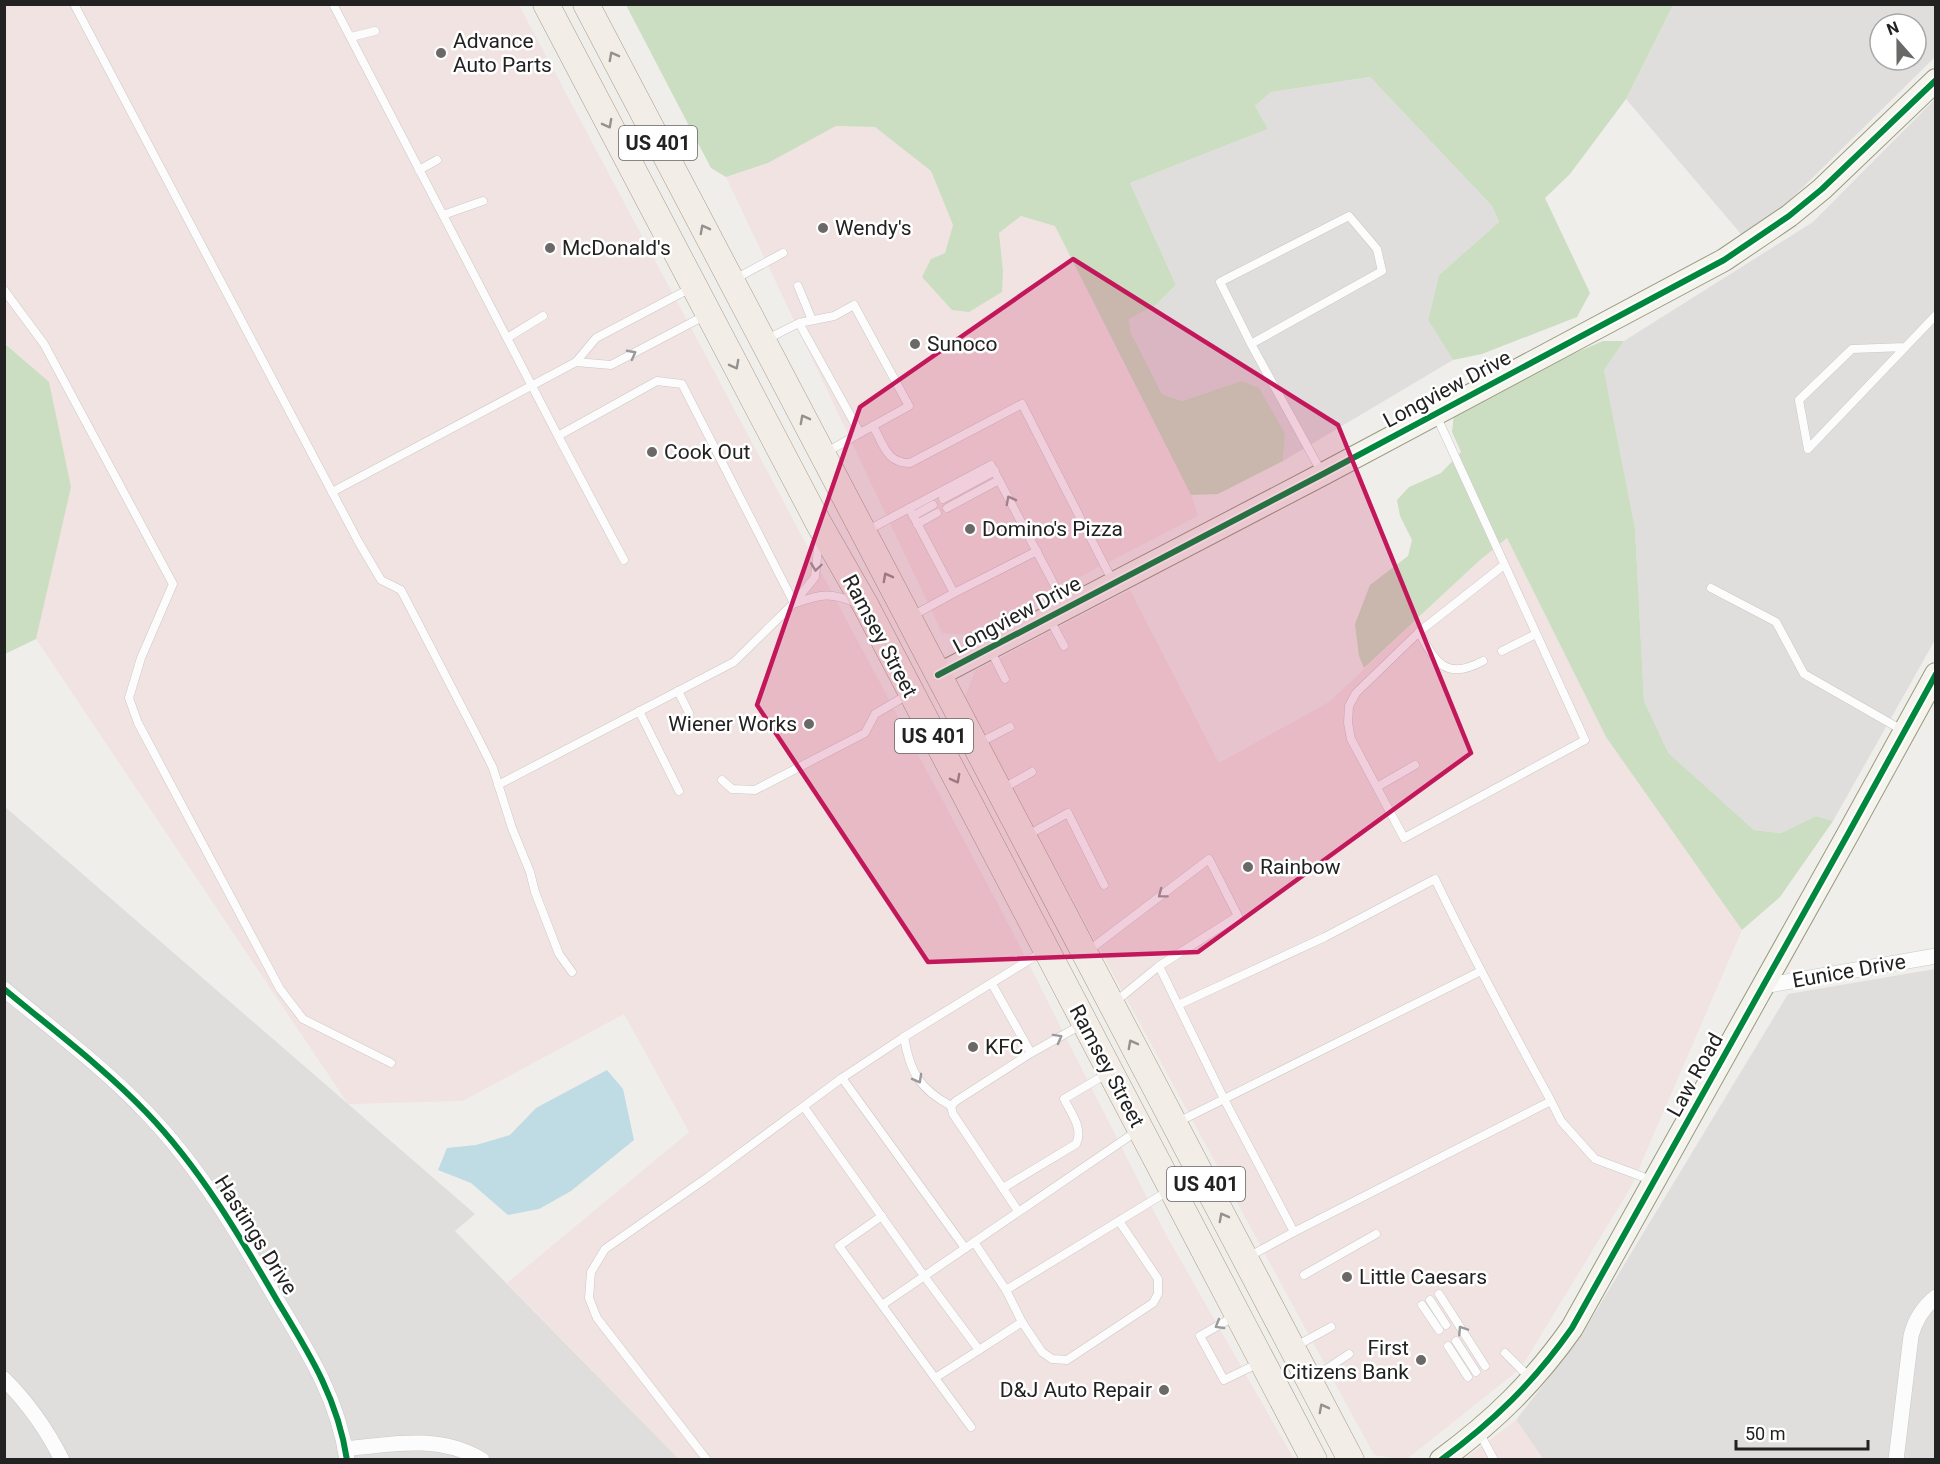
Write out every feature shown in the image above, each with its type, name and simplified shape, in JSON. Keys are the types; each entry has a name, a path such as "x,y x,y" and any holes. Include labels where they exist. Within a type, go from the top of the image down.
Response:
{"main road":[{"name":"Ramsey Street","path":"546,4 819,524 866,606 1314,1460"},
{"name":"Ramsey Street","path":"586,4 1351,1460"},
{"path":"694,286 731,281"},
{"path":"708,314 731,281"}],"street":[{"name":"Longview Drive","path":"938,675 1696,276 1753,241 1822,189 1935,80"},
{"name":"Law Road","path":"1441,1460 1497,1416 1532,1380 1572,1328 1935,674"},
{"name":"Eunice Drive","path":"1763,986 1935,956"},
{"name":"Hastings Drive","path":"4,989 114,1081 146,1112 185,1156 223,1208 324,1380 337,1416 346,1454 416,1442 458,1449 482,1460"},
{"path":"1896,1460 1911,1336 1921,1312 1935,1297"},
{"path":"4,1379 29,1405 62,1460"}],"lane":[{"path":"74,4 332,492 381,580 401,590 479,740 493,768 559,954 572,972"},
{"path":"333,4 624,560"},
{"path":"351,37 375,31"},
{"path":"419,170 437,160"},
{"path":"442,215 483,201"},
{"path":"1251,344 1382,271 1377,249 1349,216 1220,282 1251,344 1323,474"},
{"path":"731,281 783,253"},
{"path":"332,492 576,362 596,338 694,286"},
{"path":"798,286 812,320"},
{"path":"4,290 44,344 173,584 141,658 129,698 138,723 280,990 303,1020 391,1063"},
{"path":"763,342 799,323 834,315 854,305 909,406 822,455"},
{"path":"576,362 611,365 708,314"},
{"path":"1905,347 1852,349 1799,400 1808,449 1897,356 1935,315"},
{"path":"507,338 543,316"},
{"path":"799,323 860,433"},
{"path":"558,436 657,381 682,384 794,603"},
{"path":"873,426 892,459 897,463 910,463 1022,404 1114,583"},
{"path":"1435,414 1585,741 1404,838 1351,739 1348,706 1356,693 1419,632 1504,565"},
{"path":"913,516 991,465 1037,551 1058,612 1064,646"},
{"path":"943,500 994,471"},
{"path":"947,508 999,480"},
{"path":"864,533 913,516 933,505"},
{"path":"913,516 937,513"},
{"path":"913,516 954,593"},
{"path":"498,784 734,662 794,603 815,577 820,543 819,524"},
{"path":"908,618 1037,551"},
{"path":"1711,588 1776,622 1804,674 1904,732"},
{"path":"794,603 821,594 838,595 866,606"},
{"path":"1419,632 1432,657 1442,666 1457,670 1471,668 1483,661"},
{"path":"1502,651 1536,634"},
{"path":"989,648 1005,679"},
{"path":"678,691 689,713"},
{"path":"722,780 732,789 755,790 865,733 875,714 911,693"},
{"path":"639,711 679,791"},
{"path":"975,746 1010,727"},
{"path":"1377,787 1415,765"},
{"path":"999,791 1032,772"},
{"path":"1023,837 1068,813 1104,885"},
{"path":"1085,954 1209,859 1238,916 1159,966 1112,1005"},
{"path":"1178,1005 1325,937 1435,879 1561,1121 1596,1160 1655,1182"},
{"path":"707,1460 597,1318 589,1298 591,1272 605,1249 842,1078 1046,950"},
{"path":"1159,966 1224,1099 1294,1232"},
{"path":"1174,1124 1481,971"},
{"path":"992,984 1031,1053"},
{"path":"951,1106 1031,1053 1085,1023"},
{"path":"904,1037 906,1052 923,1087 951,1106 953,1114 1018,1211"},
{"path":"1003,1188 1076,1144 1080,1138 1079,1129 1064,1099 1109,1072"},
{"path":"842,1078 965,1248"},
{"path":"1245,1258 1551,1101"},
{"path":"804,1107 979,1350"},
{"path":"882,1305 1140,1129"},
{"path":"1006,1290 1172,1189"},
{"path":"882,1216 839,1246 971,1427"},
{"path":"974,1242 1006,1290 1022,1322 1042,1352 1052,1359 1067,1360 1153,1303 1158,1294 1158,1279 1119,1221"},
{"path":"1304,1275 1376,1234"},
{"path":"1439,1294 1485,1366"},
{"path":"1430,1300 1446,1325"},
{"path":"1422,1305 1438,1330"},
{"path":"1238,1314 1200,1336 1224,1380 1263,1362"},
{"path":"935,1378 1022,1322"},
{"path":"1292,1349 1331,1327"},
{"path":"1456,1341 1476,1372"},
{"path":"1448,1346 1468,1377"},
{"path":"1505,1353 1532,1380"},
{"path":"1309,1380 1349,1354"},
{"path":"1479,1432 1494,1460"}],"highlighted area":[{"path":"1073,259 1338,425 1471,753 1198,952 928,962 757,705 860,407"}],"shaded area":[{"path":"5,5 519,5 1008,923 1164,1231 1294,1459 679,1459 507,1283 689,1132 624,1014 463,1101 348,1104 36,639 49,576 49,383 5,343"},
{"path":"1673,5 1935,5 1935,57 1928,64 1928,12 1868,12 1868,72 1920,72 1781,209 1741,234 1626,99"},
{"path":"1370,77 1492,206 1499,222 1439,275 1428,320 1453,360 1283,461 1285,434 1241,381 1182,401 1162,394 1131,333 1129,319 1156,305 1176,285 1130,183 1268,129 1255,106 1271,92"},
{"path":"1935,99 1935,640 1833,821 1816,816 1781,833 1754,830 1667,753 1644,701 1635,528 1604,370 1624,341 1813,222"},
{"path":"836,126 875,127 931,171 953,225 945,253 931,259 1003,271 999,233 1021,216 1055,225 1191,495 1198,516 967,635 942,633 726,177 768,163"},
{"path":"1507,538 1606,737 1742,930 1631,1187 1521,1368 1407,1459 1399,1459 1374,1455 964,699 975,671 1130,590 1219,763 1329,702 1480,560"},
{"path":"4,806 475,1214 455,1231 679,1459 5,1459"},
{"path":"1935,969 1935,1459 1543,1459 1516,1420 1581,1336 1788,994"},
{"path":"1516,1420 1543,1459 1463,1460"}],"green space":[{"path":"626,5 1673,5 1626,99 1570,174 1545,198 1590,293 1577,317 1482,354 1453,360 1428,320 1439,275 1499,222 1492,206 1370,77 1271,92 1255,106 1268,129 1130,183 1176,285 1156,305 1129,319 1131,333 1162,394 1182,401 1241,381 1259,388 1285,434 1283,461 1218,494 1191,495 1055,226 1021,216 999,233 1003,271 1002,292 969,312 952,310 922,277 931,259 945,253 953,225 931,171 875,127 836,126 768,163 726,177 711,168"},
{"path":"1603,341 1624,341 1604,370 1635,528 1644,701 1668,753 1754,830 1781,833 1816,816 1833,821 1780,897 1742,930 1606,737 1507,538 1480,560 1364,668 1359,656 1355,624 1370,585 1408,556 1412,540 1400,516 1397,500 1409,487 1441,473 1461,452 1452,432 1454,413"},
{"path":"4,343 49,382 71,487 36,639 5,654"}],"water":[{"path":"607,1070 623,1089 634,1140 571,1191 539,1209 508,1215 471,1183 438,1170 447,1148 476,1145 510,1135 536,1108"}],"cycle path":[{"path":"938,675 1323,474 1724,260 1789,216 1822,189 1936,80"},
{"path":"1441,1460 1512,1400 1543,1366 1572,1328 1936,674"},
{"path":"4,989 130,1095 166,1133 201,1179 249,1252 321,1377 337,1417 347,1460"}],"place":[{"name":"Advance Auto Parts","path":"441,53"},
{"name":"Wendy's","path":"823,228"},
{"name":"McDonald's","path":"550,248"},
{"name":"Sunoco","path":"915,344"},
{"name":"Cook Out","path":"652,452"},
{"name":"Domino's Pizza","path":"970,529"},
{"name":"Wiener Works","path":"809,724"},
{"name":"Rainbow","path":"1248,867"},
{"name":"KFC","path":"973,1047"},
{"name":"Little Caesars","path":"1347,1277"},
{"name":"First Citizens Bank","path":"1421,1360"},
{"name":"D&J Auto Repair","path":"1164,1390"}]}
